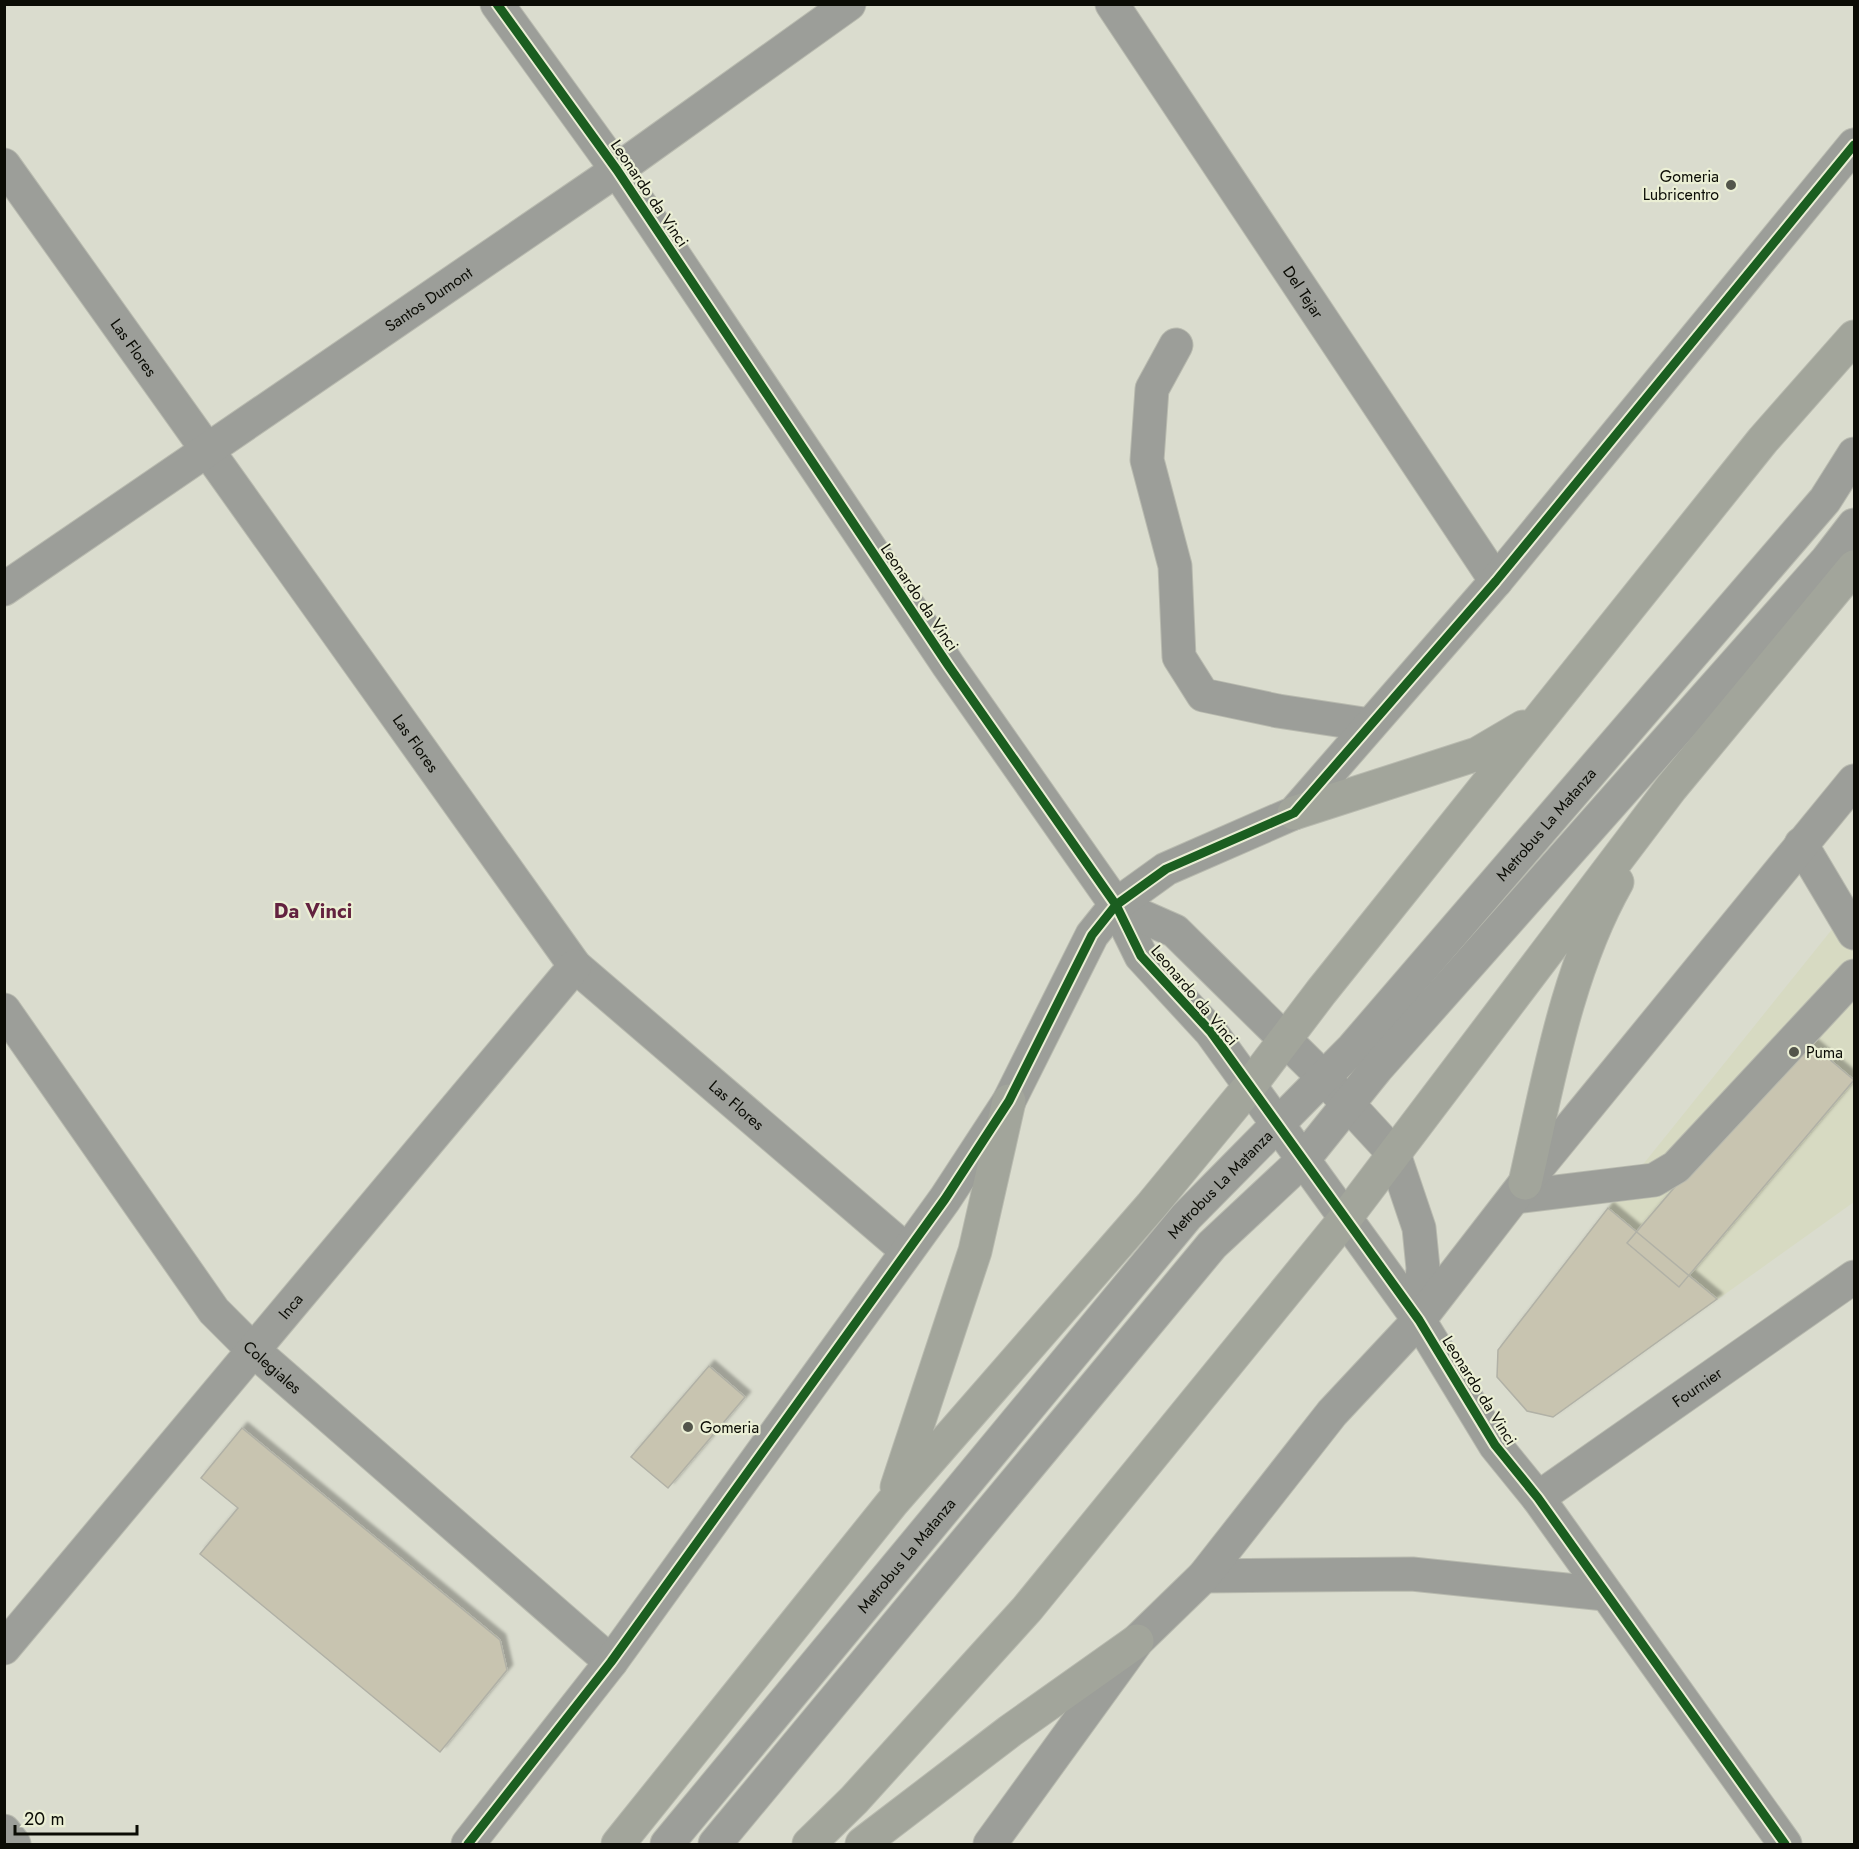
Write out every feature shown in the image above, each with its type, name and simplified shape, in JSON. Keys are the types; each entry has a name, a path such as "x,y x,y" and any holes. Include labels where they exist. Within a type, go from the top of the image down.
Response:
{"highway":[{"path":"618,1845 892,1503 1151,1206 1249,1087 1763,440 1854,337"},
{"path":"808,1845 854,1800 1027,1609 1344,1220 1671,788 1854,567"},
{"path":"1294,813 1477,754 1543,715"},
{"path":"1520,1190 1562,1023 1587,952 1609,897 1671,788"},
{"path":"892,1503 975,1251 1009,1101"},
{"path":"861,1845 1010,1731 1137,1641"}],"street":[{"name":"Leonardo da Vinci","path":"497,4 617,170 941,655 1116,905 1141,956 1211,1032 1344,1220 1419,1320 1496,1445 1538,1498 1785,1845"},
{"name":"Santos Dumont","path":"4,589 617,170 849,4"},
{"name":"Del Tejar","path":"1112,4 1496,581"},
{"path":"468,1845 611,1662 945,1199 1009,1101 1092,935 1116,905 1166,869 1294,813 1496,581 1854,145"},
{"name":"Las Flores","path":"4,165 575,966 906,1250"},
{"path":"1176,345 1152,389 1147,460 1175,566 1179,657 1203,695 1278,711 1370,725"},
{"path":"1763,440 1854,355"},
{"name":"Metrobus La Matanza","path":"667,1845 1186,1216 1353,1048 1825,500 1854,454"},
{"name":"Metrobus La Matanza","path":"715,1845 1212,1245 1303,1160 1348,1103 1827,560 1854,525"},
{"path":"990,1845 1137,1641 1204,1576 1332,1413 1419,1320 1520,1190 1854,781"},
{"path":"1801,844 1854,933"},
{"name":"Leonardo da Vinci","path":"1116,905 1175,931 1323,1077 1394,1154 1419,1228 1423,1268 1419,1320"},
{"name":"Inca","path":"4,1648 575,966"},
{"path":"1520,1190 1654,1180 1677,1167 1854,976"},
{"name":"Colegiales","path":"4,1010 214,1311 253,1350 611,1662"},
{"name":"Fournier","path":"1538,1498 1854,1277"},
{"path":"1204,1576 1412,1574 1605,1594"},
{"path":"4,1831 14,1845"}],"shaded area":[{"name":"Puma","path":"1854,902 1854,1202 1553,1417 1527,1411 1498,1350 1608,1208"}],"building":[{"path":"1803,1037 1854,1080 1679,1287 1627,1243"},
{"path":"1608,1208 1717,1299 1553,1417 1527,1411 1497,1377 1498,1350"},
{"name":"Gomeria","path":"709,1366 745,1397 668,1488 631,1457"},
{"path":"242,1428 500,1640 507,1670 440,1752 200,1554 238,1508 201,1478"}],"cycle path":[{"path":"497,4 617,170 948,665 1116,905 1141,956 1211,1032 1419,1320 1495,1445 1538,1498 1785,1844"},
{"path":"468,1844 611,1662 945,1199 1009,1101 1092,935 1116,905 1166,869 1294,813 1496,581 1854,145"}],"place":[{"name":"Gomeria Lubricentro","path":"1731,185"},
{"name":"Puma","path":"1794,1052"},
{"name":"Gomeria","path":"688,1427"}],"district":[{"name":"Da Vinci","path":"313,911"}]}
